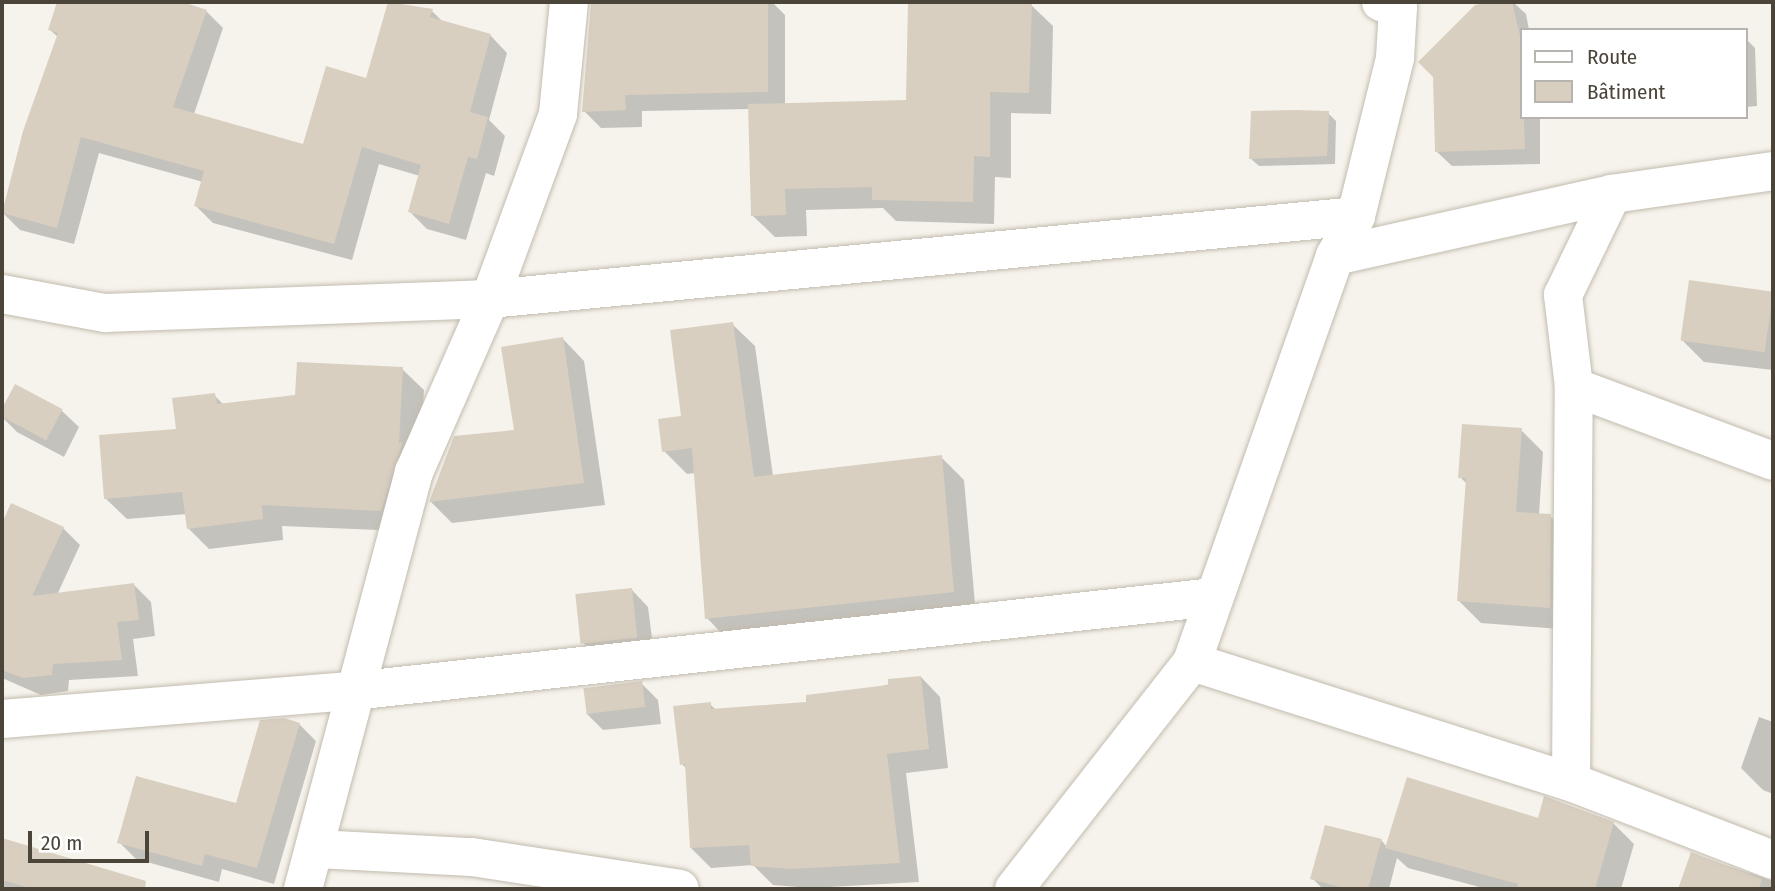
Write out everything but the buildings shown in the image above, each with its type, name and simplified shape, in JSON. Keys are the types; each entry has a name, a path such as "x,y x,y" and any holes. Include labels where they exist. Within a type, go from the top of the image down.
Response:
{"street":[{"path":"303,889 317,849 354,691 414,472 490,299 558,114 569,2"},
{"path":"1014,889 1192,662 1335,256 1356,216 1395,58 1398,8 1381,2"},
{"path":"1335,256 1612,194 1773,171"},
{"path":"1571,782 1574,387 1563,295 1612,194"},
{"path":"2,294 105,313 490,299 1356,216"},
{"path":"1574,387 1773,461"},
{"path":"2,719 354,691 1214,597"},
{"path":"1192,662 1571,782 1773,860"},
{"path":"317,849 472,857 680,889"}]}
